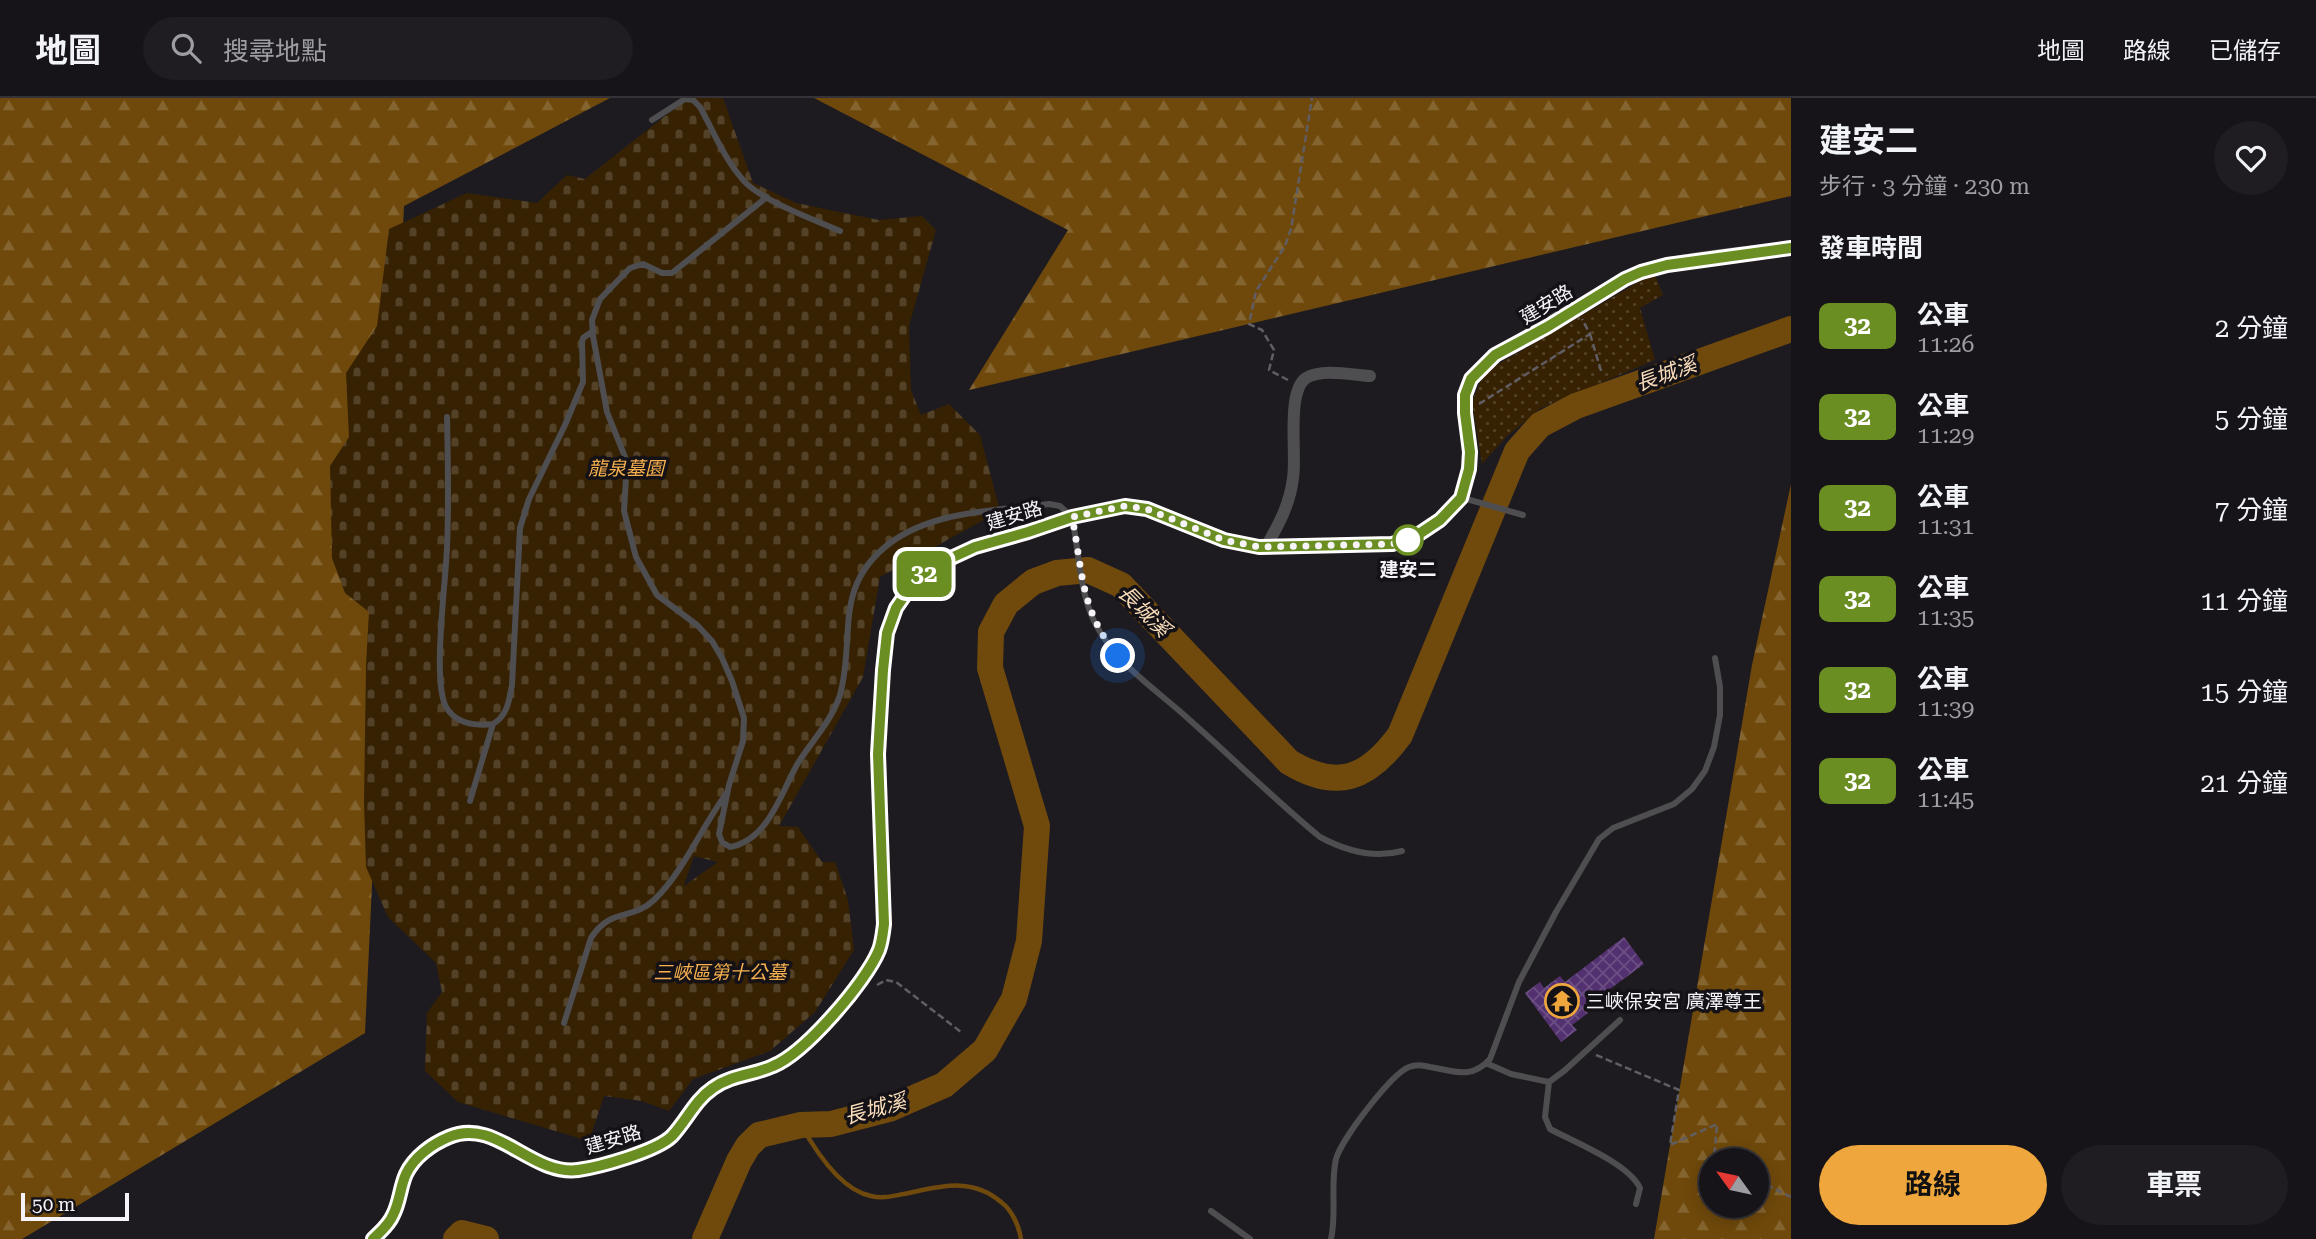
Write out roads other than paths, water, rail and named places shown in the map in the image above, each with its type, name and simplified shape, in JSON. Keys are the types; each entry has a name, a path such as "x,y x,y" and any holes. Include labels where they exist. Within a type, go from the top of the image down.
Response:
{"street":[{"name":"建安路","path":"373,1239 393,1216 407,1172 433,1144 467,1132 481,1133 543,1165 562,1170 577,1170 609,1163 661,1144 672,1136 697,1101 724,1081 774,1066 794,1055 848,997 880,948 884,924 878,754 887,633 896,608 912,585 936,565 975,547 1072,517 1125,506 1147,509 1224,540 1266,547 1392,544 1413,538 1452,509 1461,498 1469,469 1470,452 1465,395 1471,379 1495,355 1625,279 1667,265 1791,248"},
{"path":"1266,547 1290,496 1294,475 1295,406 1300,386 1305,379 1313,375 1370,376"}],"lane":[{"path":"652,120 685,99 693,100 700,107 729,161 746,184 840,232"},
{"path":"767,197 672,273 662,273 643,264 630,268 600,299 592,320 607,412 627,462 624,511 636,557 657,595 697,625 712,641 722,658 744,718 743,741 727,792 719,834 722,842 730,847 739,845 752,837 767,821 798,764 834,708 840,694 843,674 849,604 859,578 889,544 928,522 1049,504 1060,506 1072,517 1084,592 1093,618 1104,639 1137,677 1191,720 1320,837 1339,847 1366,853 1387,855 1402,851"},
{"path":"470,801 494,724 502,717 508,705 512,684 518,544 524,514 583,382 582,343 583,338 593,331"},
{"path":"447,418 448,519 441,631 442,692 445,706 462,722 494,724"},
{"path":"1461,498 1523,515"},
{"path":"1331,1239 1337,1155 1344,1140 1373,1103 1398,1075 1411,1066 1462,1073 1476,1071 1490,1059 1519,982 1599,839 1613,828 1674,804 1692,789 1705,771 1714,747 1720,715 1720,687 1715,658"},
{"path":"564,1023 591,938 607,920 640,909 660,894 727,792"},
{"path":"1620,1020 1549,1082 1545,1117 1550,1129 1593,1150 1633,1178 1640,1188 1636,1204"},
{"path":"1486,1063 1511,1074 1549,1082"},
{"path":"1211,1211 1250,1239"}],"waterway":[{"name":"長城溪","path":"705,1239 739,1161 759,1135 801,1125 831,1124 889,1109 944,1085 985,1050 1014,999 1029,941 1037,826 990,668 991,632 1006,604 1033,582 1057,573 1088,570 1121,585 1289,762 1322,776 1350,776 1376,762 1400,735 1517,451 1540,425 1576,406 1791,329"},
{"path":"801,1125 830,1168 849,1186 860,1192 883,1197 942,1187 966,1186 978,1189 990,1194 1008,1209 1017,1224 1021,1239"},
{"name":"長城溪","path":"456,1239 462,1233 486,1239"}],"place":[{"name":"建安二","path":"1408,540"},
{"name":"三峽保安宮 廣澤尊王","path":"1562,1001"}],"park label":[{"name":"龍泉墓園","path":"626,468"},
{"name":"三峽區第十公墓","path":"720,972"}]}
